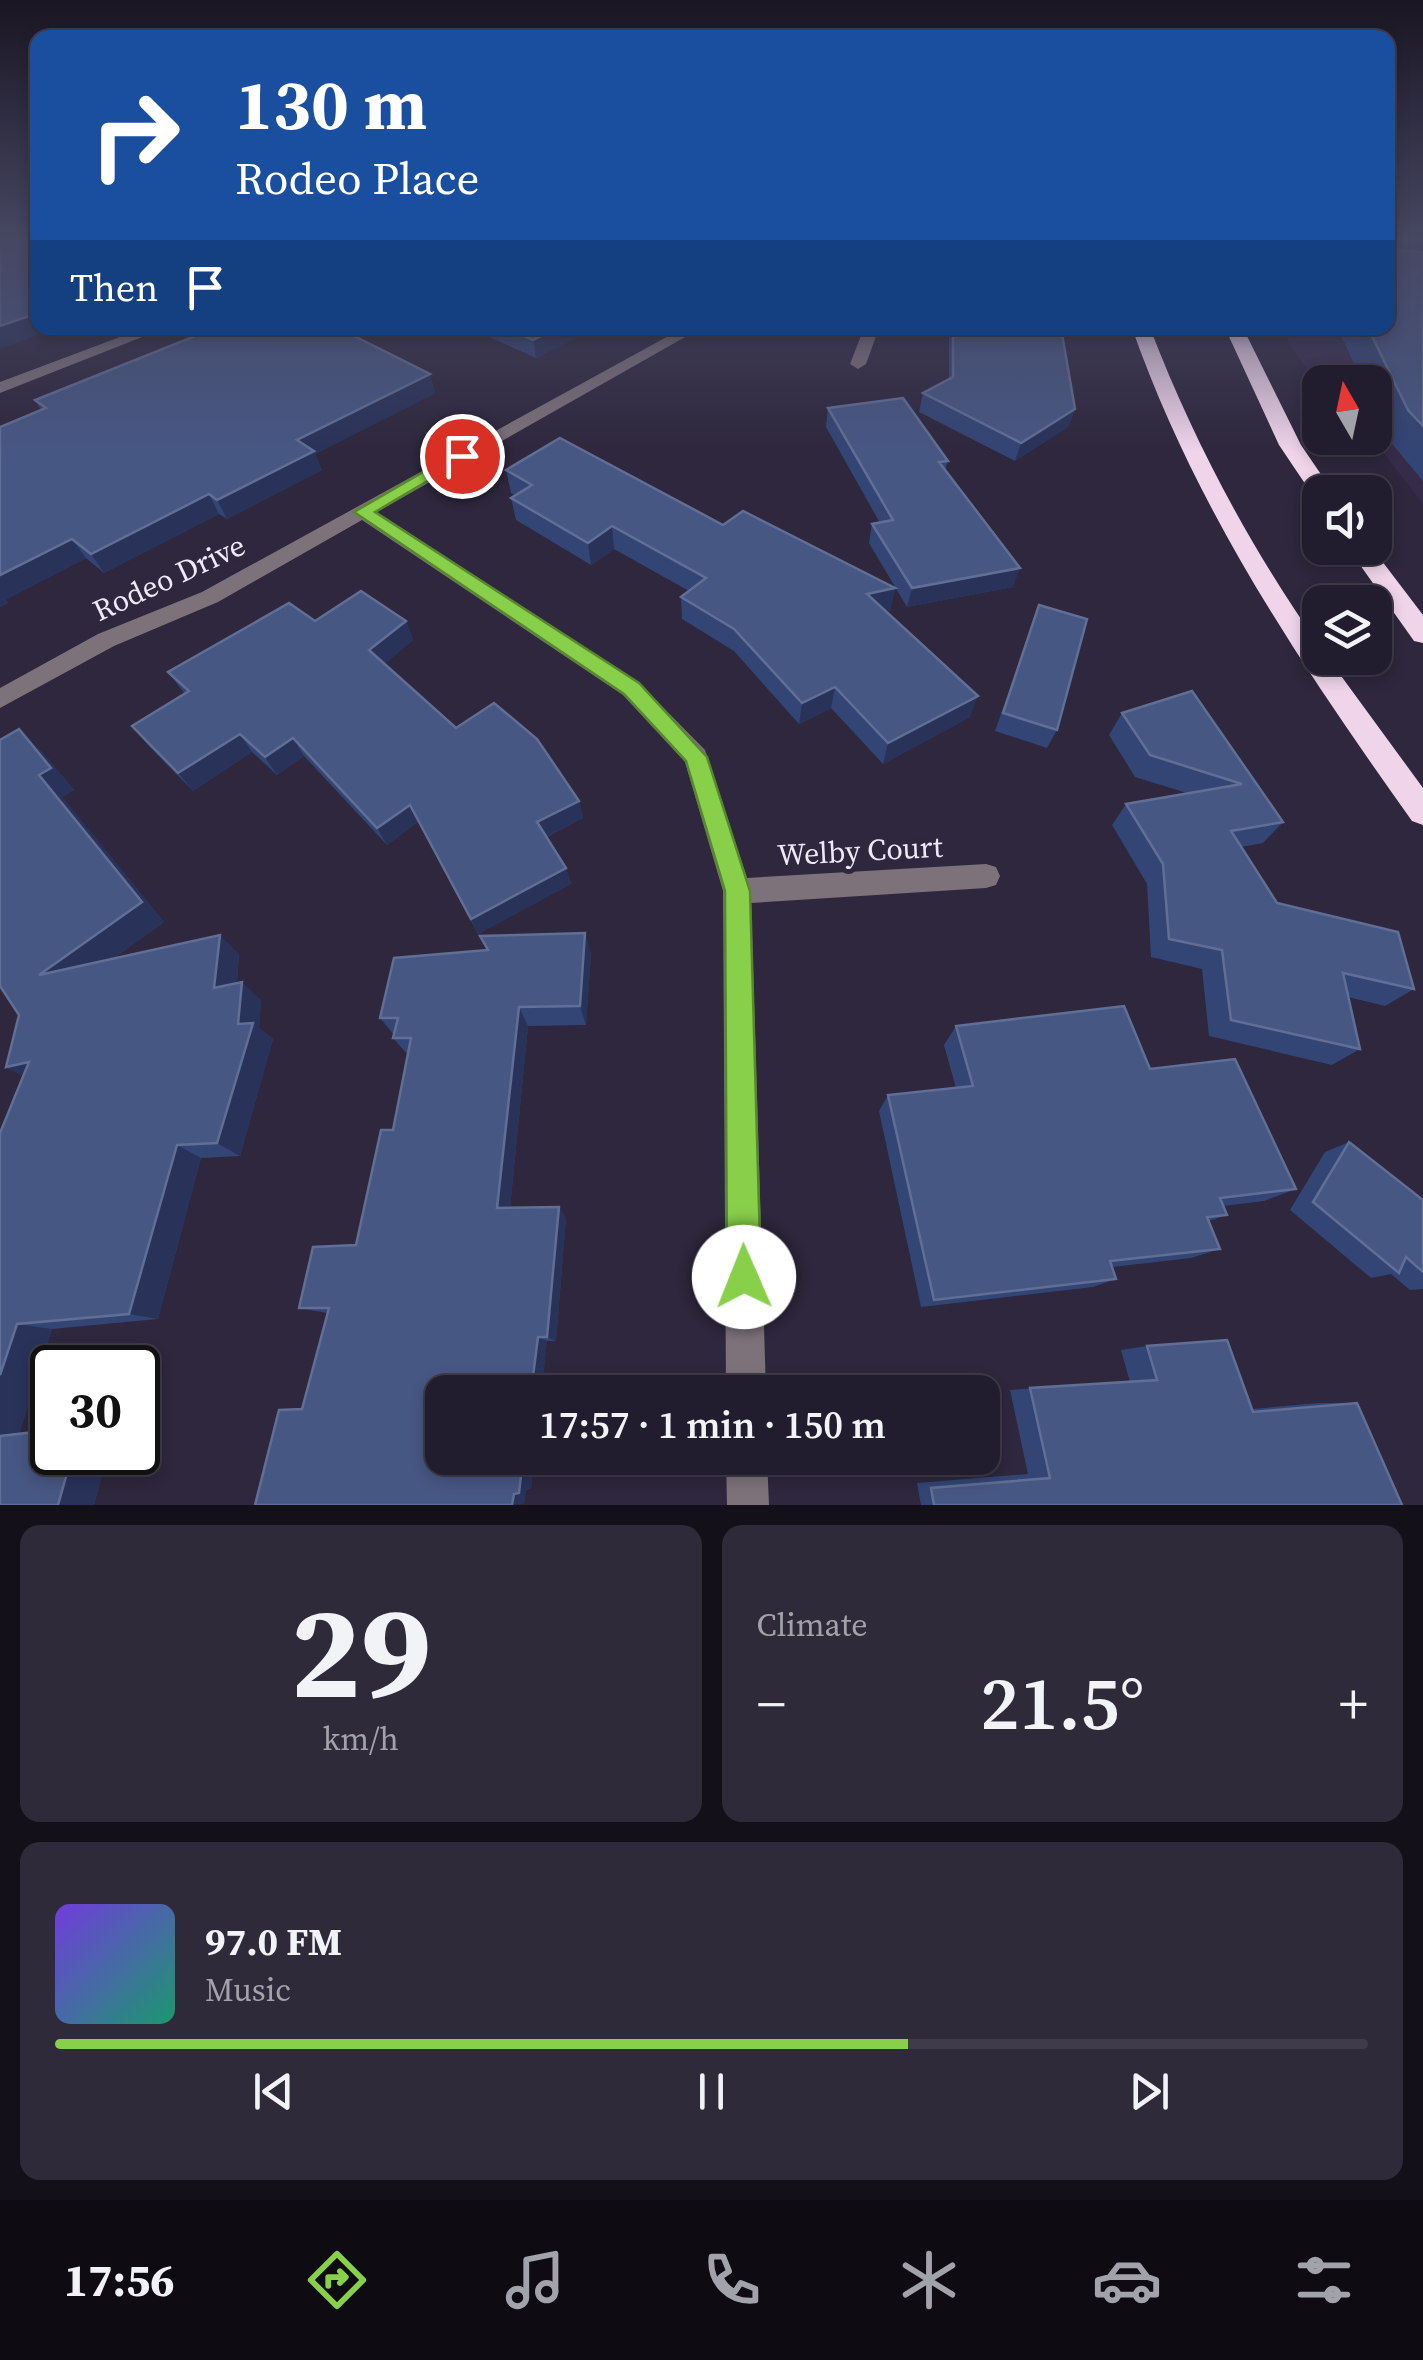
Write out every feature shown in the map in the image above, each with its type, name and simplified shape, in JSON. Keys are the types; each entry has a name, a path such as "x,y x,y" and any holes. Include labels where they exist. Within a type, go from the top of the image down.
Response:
{"highway":[{"path":"1143,335 1166,399 1208,488 1310,657 1423,812"},
{"path":"1237,335 1290,444 1311,475"},
{"path":"1372,565 1423,634"}],"street":[{"path":"0,388 139,335"},
{"name":"Rodeo Drive","path":"0,699 106,640 210,597 680,335"},
{"path":"858,364 868,335"},
{"path":"363,512 631,689 696,757 738,891 746,1375"},
{"name":"Welby Court","path":"738,891 986,876"},
{"path":"747,1475 748,1505"}],"shaded area":[{"path":"1395,311 1423,311 1423,504 1385,455 1392,455 1392,365 1304,365 1286,335 1395,335"}],"building":[{"path":"0,311 30,311 30,316 0,326"},
{"path":"1395,311 1423,311 1423,426 1408,410 1392,377 1392,365 1386,365 1371,335 1395,335"},
{"path":"198,335 352,335 430,374 297,440 314,451 217,500 209,494 91,554 72,539 0,575 0,427 46,408 35,400"},
{"path":"953,335 1062,335 1075,409 1021,443 923,393 953,377"},
{"path":"903,398 948,461 939,462 1020,568 912,588 872,524 893,520 828,408"},
{"path":"560,438 723,525 743,511 895,588 867,594 978,696 888,743 835,687 802,703 734,629 681,597 706,578 612,526 588,543 511,498 532,485 506,470"},
{"path":"361,591 406,621 369,650 456,728 494,703 537,739 579,801 537,822 566,868 471,919 410,805 377,828 293,738 265,757 240,734 178,773 132,726 189,691 168,672 289,603 315,621"},
{"path":"1039,605 1087,619 1057,730 1003,713"},
{"path":"1192,691 1283,822 1231,831 1277,903 1398,932 1414,989 1343,973 1360,1049 1231,1020 1222,950 1169,939 1163,864 1126,804 1242,784 1150,755 1122,713"},
{"path":"19,729 51,768 39,775 142,902 39,975 220,935 214,988 242,982 238,1024 253,1023 217,1143 177,1145 129,1314 17,1324 0,1375 0,1133 29,1062 6,1067 19,1015 0,986 0,740"},
{"path":"585,933 580,1006 519,1007 497,1208 559,1207 547,1337 538,1337 533,1375 425,1375 425,1475 521,1475 519,1493 514,1494 512,1505 255,1505 279,1410 302,1409 329,1308 299,1308 313,1247 356,1245 381,1130 393,1130 411,1038 393,1038 398,1018 380,1018 394,958 488,950 480,936"},
{"path":"1124,1006 1150,1069 1235,1059 1296,1189 1220,1198 1227,1215 1207,1217 1220,1249 1110,1261 1116,1279 934,1300 888,1095 973,1086 956,1026"},
{"path":"1349,1142 1423,1200 1423,1272 1406,1257 1399,1273 1313,1202"},
{"path":"1227,1340 1253,1412 1357,1403 1402,1505 934,1505 931,1488 1050,1478 1030,1388 1157,1380 1147,1346"},
{"path":"30,1433 30,1475 66,1475 58,1505 0,1505 0,1436"}],"route":[{"path":"462,456 363,512 631,689 696,757 738,891 744,1277"}]}
